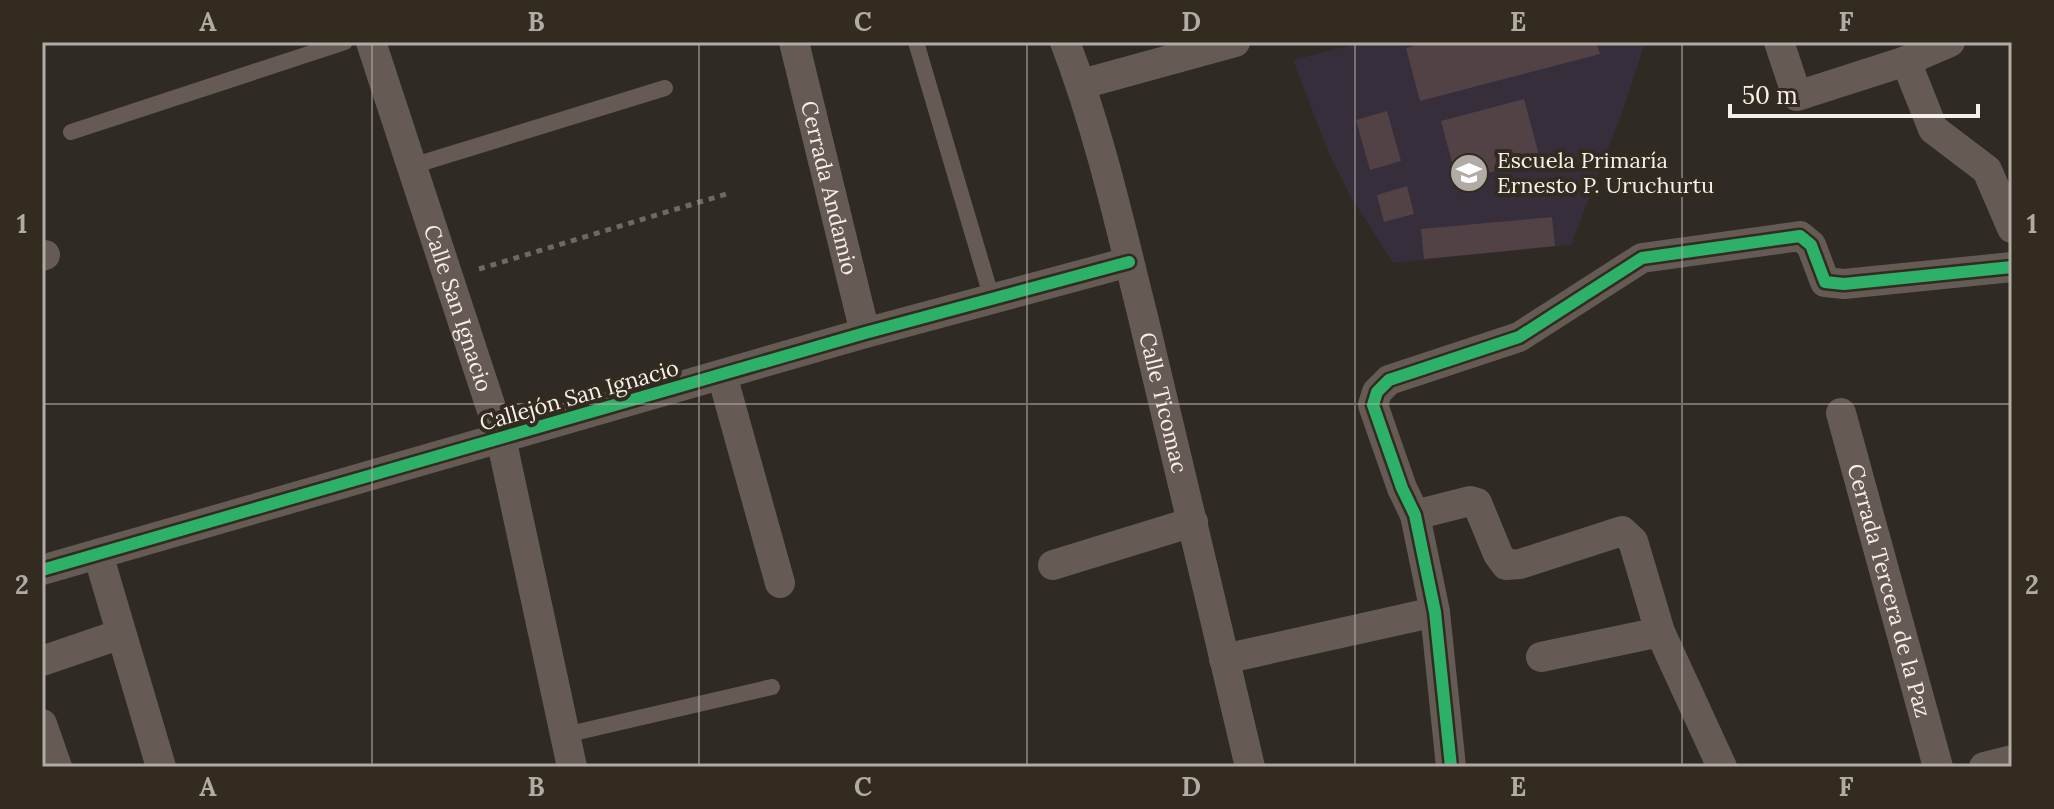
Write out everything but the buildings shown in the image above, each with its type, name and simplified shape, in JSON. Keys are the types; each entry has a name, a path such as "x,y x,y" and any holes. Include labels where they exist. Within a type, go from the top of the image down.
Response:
{"street":[{"name":"Calle San Ignacio","path":"371,42 501,438 572,767"},
{"name":"Cerrada Andamio","path":"794,42 865,333"},
{"name":"Calle Ticomac","path":"1065,42 1082,84 1129,262 1250,767"},
{"path":"1082,84 1235,42"},
{"path":"1779,42 1797,96 1906,61 1950,42"},
{"path":"1906,61 1933,129 1987,170 2012,228"},
{"path":"1451,767 1435,612 1415,515 1402,488 1373,405 1377,392 1389,380 1519,337 1642,258 1800,236 1811,245 1825,282 1844,284 2012,267"},
{"name":"Callejón San Ignacio","path":"42,570 865,333 1129,262"},
{"path":"722,375 780,583"},
{"name":"Cerrada Tercera de la Paz","path":"1841,413 1938,767"},
{"path":"1415,515 1470,501 1477,503 1498,554 1506,565 1520,564 1622,531 1633,541 1660,632 1722,767"},
{"path":"1053,565 1193,522"},
{"path":"98,554 161,767"},
{"path":"1224,659 1435,612"},
{"path":"1541,657 1660,632"},
{"path":"42,661 121,634"},
{"path":"42,724 57,767"},
{"path":"1984,767 2012,760"}],"lane":[{"path":"71,132 345,42"},
{"path":"916,42 992,299"},
{"path":"412,166 665,88"},
{"path":"565,735 772,687"}],"path":[{"path":"488,267 726,194"}],"shaded area":[{"name":"Escuela Primaría Ernesto P. Uruchurtu","path":"1364,42 1645,42 1624,107 1571,245 1393,263 1350,195 1328,151 1293,60"}],"cycle path":[{"path":"1451,767 1435,612 1415,515 1402,488 1373,405 1377,392 1389,380 1519,337 1642,258 1800,236 1811,245 1825,282 1844,284 2012,267"},
{"path":"42,570 865,333 1129,262"}],"place":[{"name":"Escuela Primaría Ernesto P. Uruchurtu","path":"1469,173"}]}
